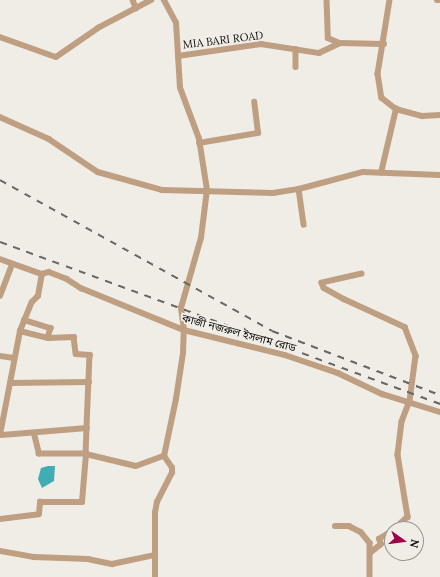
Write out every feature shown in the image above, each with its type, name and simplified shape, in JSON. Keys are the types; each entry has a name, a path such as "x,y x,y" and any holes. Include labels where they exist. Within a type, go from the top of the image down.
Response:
{"street":[{"path":"133,0 136,8"},
{"path":"0,37 56,57 98,28 151,0"},
{"path":"155,577 154,525 157,502 172,473 172,468 164,456 176,399 184,330 180,308 201,238 207,190 199,143 180,88 176,23 164,0"},
{"path":"326,0 328,38 340,43 384,44"},
{"path":"390,0 378,74 382,98 396,109 422,116 440,115"},
{"name":"MIA BARI ROAD","path":"178,56 260,44 319,53 340,43"},
{"path":"296,49 296,67"},
{"path":"199,143 258,133 254,102"},
{"path":"381,173 396,109"},
{"path":"0,117 48,139 98,172 162,190 207,190 246,194 299,189 363,172 440,175"},
{"path":"299,189 304,225"},
{"name":"কাজী নজরুল ইসলাম রোড","path":"0,259 42,274 49,272 68,279 81,288 184,330 285,355 338,373 382,394 410,401 440,412"},
{"path":"0,296 12,264"},
{"path":"42,274 38,296 24,320 20,331 1,436 87,428"},
{"path":"362,274 322,283 324,288 344,299 406,327 416,356 410,401 402,422 398,455 408,517 404,521"},
{"path":"24,320 51,328 48,338"},
{"path":"0,519 39,514 40,502 82,502 86,454 90,355 76,354 74,337 48,338 20,331"},
{"path":"0,356 14,358"},
{"path":"10,383 89,382"},
{"path":"34,434 39,454 86,454 136,466 164,456"},
{"path":"335,526 349,526 361,532 370,543 370,577"},
{"path":"370,553 381,544 379,539 384,536"},
{"path":"0,551 34,557 88,559 112,564 155,555"}],"water":[{"path":"55,466 54,481 42,488 38,479 41,468"}],"railway":[{"path":"0,180 272,331 440,395"},
{"path":"0,242 440,404"}]}
